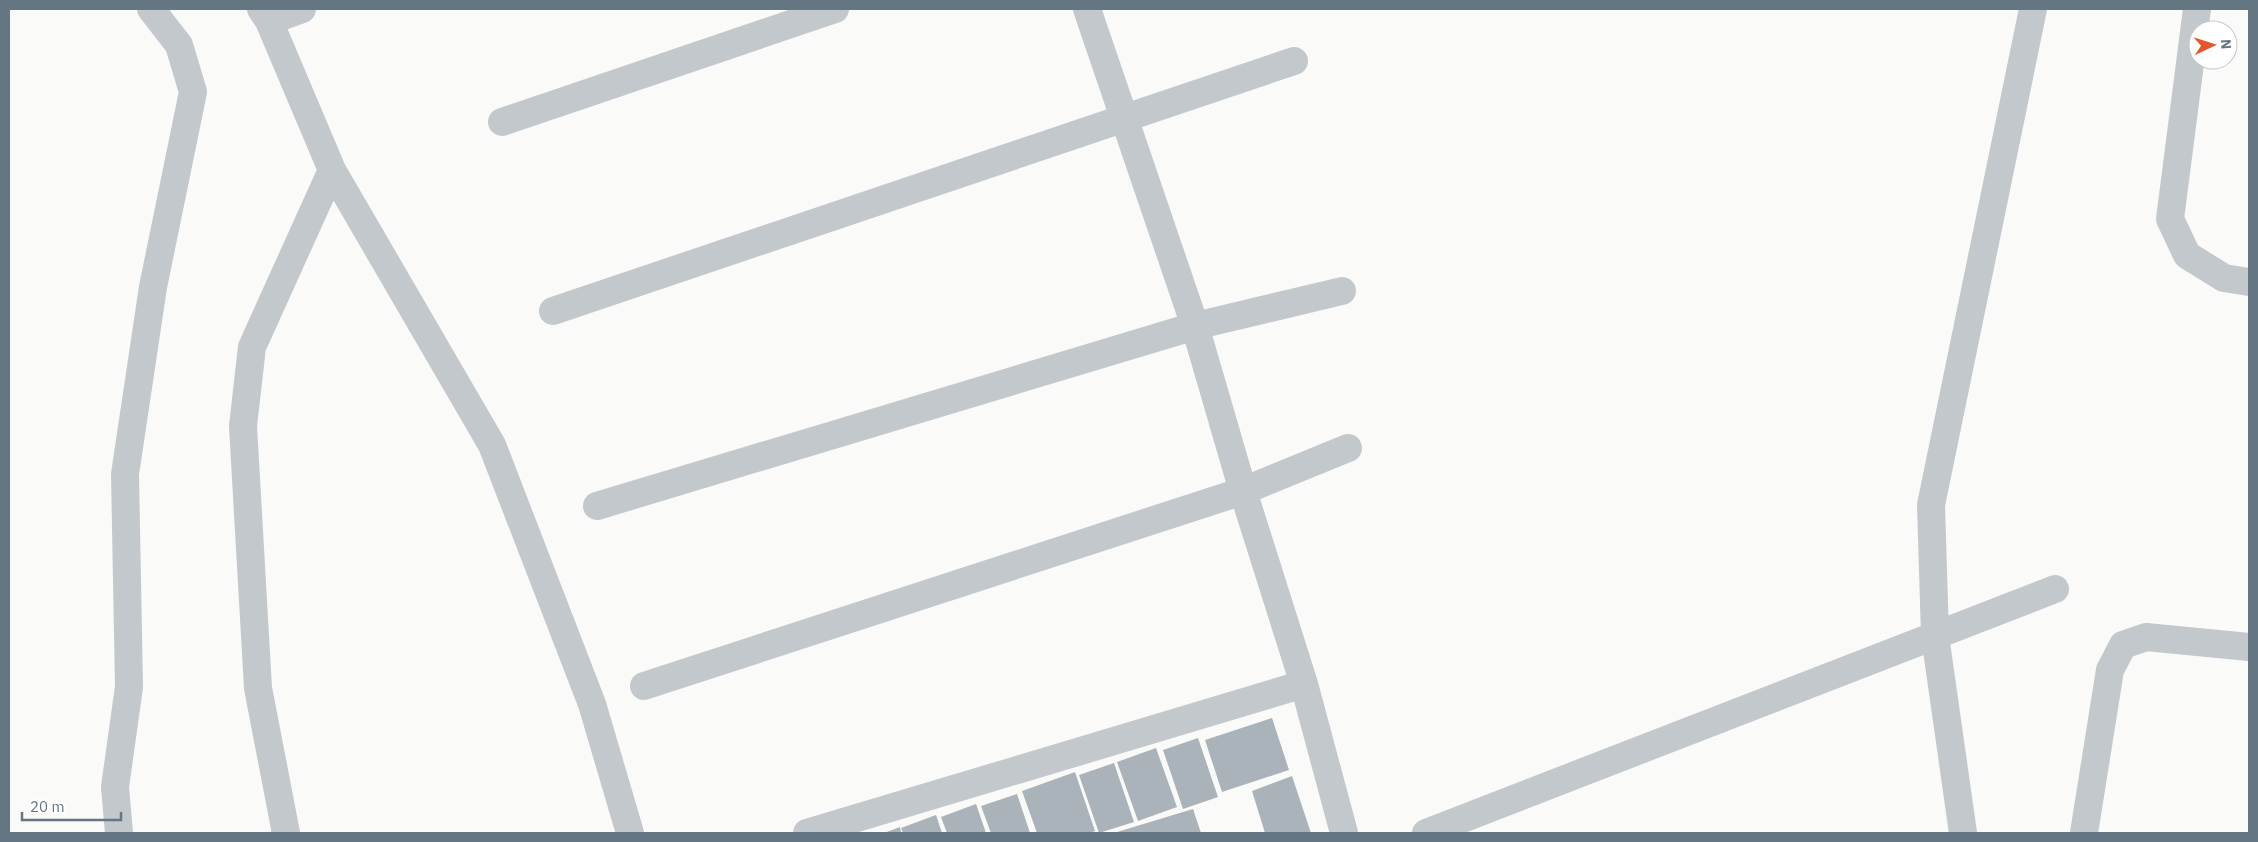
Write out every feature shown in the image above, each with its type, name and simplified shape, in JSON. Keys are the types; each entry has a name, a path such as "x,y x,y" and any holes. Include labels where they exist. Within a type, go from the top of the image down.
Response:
{"street":[{"path":"119,833 115,788 129,688 124,474 153,287 193,92 179,45 151,9"},
{"path":"302,9 265,15 332,170 492,445 592,704 630,833"},
{"path":"502,122 835,9"},
{"path":"1088,9 1195,326 1243,491 1304,684 1344,833"},
{"path":"1963,833 1935,636 1931,505 2034,9"},
{"path":"2197,9 2170,219 2187,255 2224,278 2249,282"},
{"path":"553,311 1294,62"},
{"path":"286,833 258,688 243,426 252,347 332,170"},
{"path":"597,506 1195,326 1342,291"},
{"path":"644,686 1243,491 1348,448"},
{"path":"1426,833 2055,589"},
{"path":"2084,833 2110,670 2123,646 2146,637 2249,648"},
{"path":"807,833 1304,684"}],"building":[{"path":"1272,718 1289,770 1222,792 1205,740"},
{"path":"1198,738 1218,797 1183,809 1163,750"},
{"path":"1156,748 1177,807 1138,821 1117,762"},
{"path":"1114,763 1134,822 1099,833 1079,775"},
{"path":"1075,772 1095,831 1089,833 1037,833 1022,791"},
{"path":"1292,776 1311,833 1265,833 1252,791"},
{"path":"1017,794 1030,833 991,833 981,806"},
{"path":"976,804 986,833 947,833 941,817"},
{"path":"1193,809 1201,833 1117,832"},
{"path":"936,815 942,833 903,833 901,828"},
{"path":"900,827 901,833 884,833"}]}
